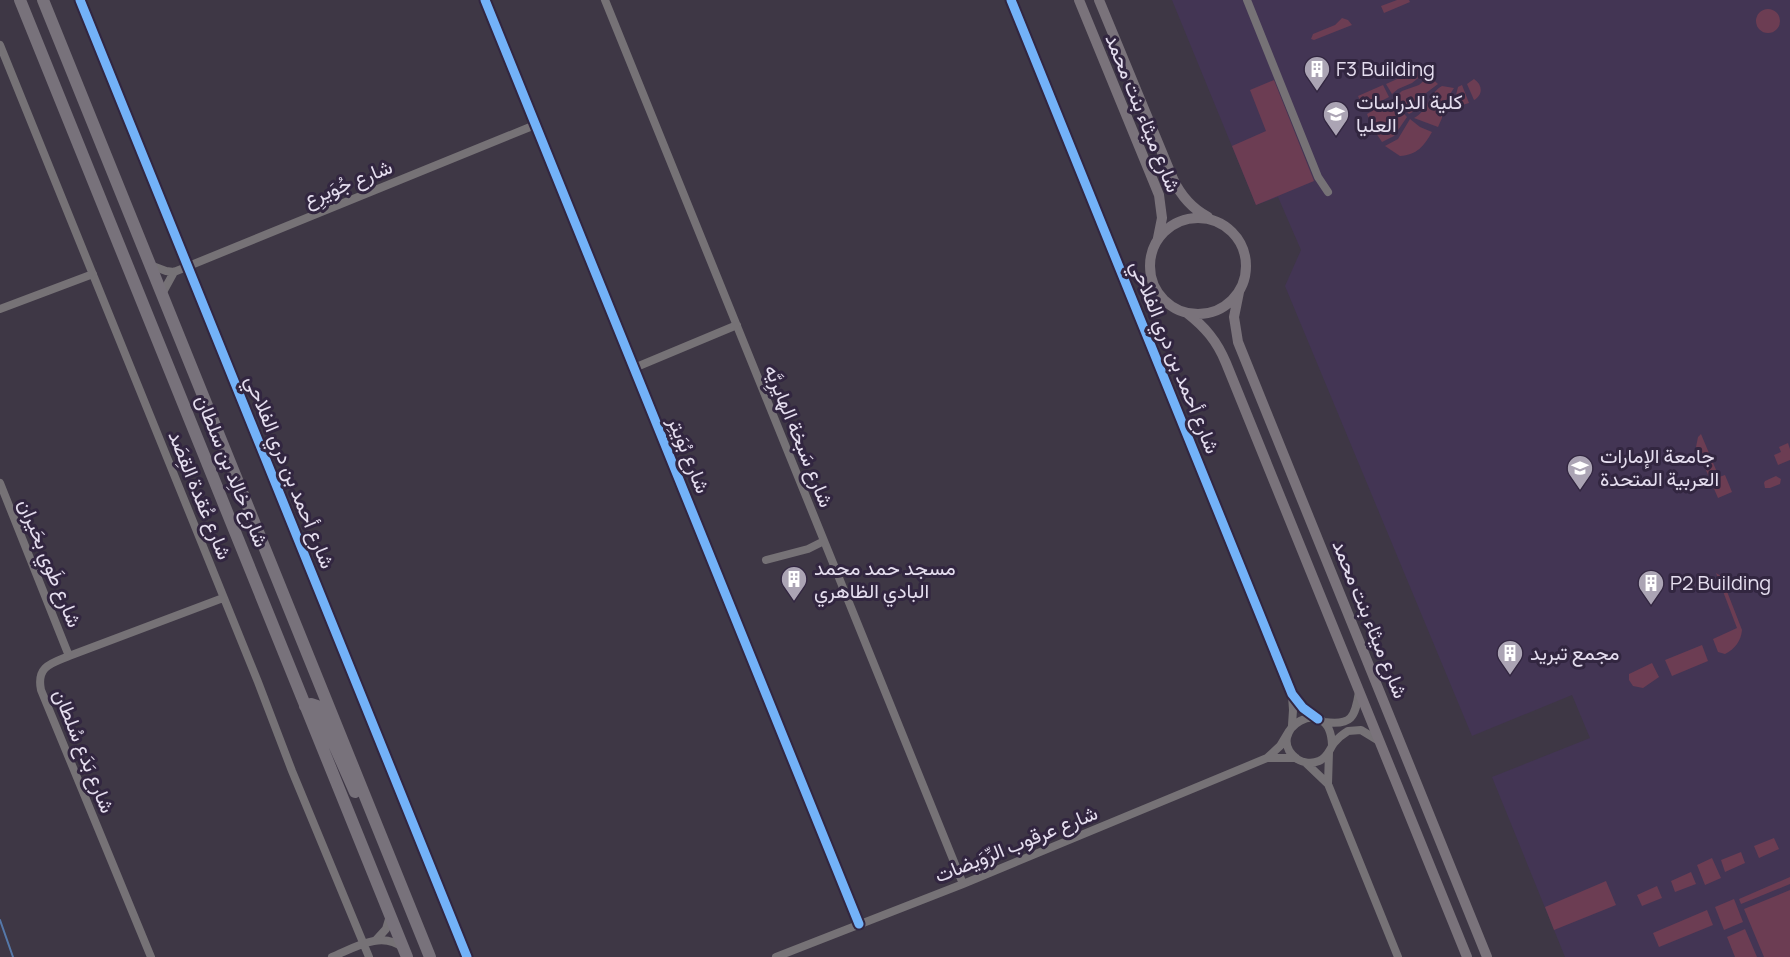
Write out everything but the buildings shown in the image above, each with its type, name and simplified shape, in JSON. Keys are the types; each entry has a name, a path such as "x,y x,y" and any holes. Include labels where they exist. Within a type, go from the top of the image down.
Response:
{"main road":[{"name":"شارع خالِد بن سلطان","path":"20,0 406,953"},
{"name":"شارع خالِد بن سلطان","path":"43,0 430,957"},
{"name":"شارع ميثاء بنت محمد","path":"1079,0 1159,195 1162,218 1157,240"},
{"name":"شارع ميثاء بنت محمد","path":"1099,0 1179,190 1195,209 1216,221"},
{"path":"1200,217 1216,221 1239,240 1245,255 1246,270 1242,285 1233,299 1220,309 1204,314 1187,313 1167,303 1153,284 1150,262 1153,247 1168,228 1183,220 1200,217"},
{"name":"شارع ميثاء بنت محمد","path":"1239,292 1234,317 1238,342 1486,957"},
{"name":"شارع ميثاء بنت محمد","path":"1187,313 1207,329 1221,350 1467,957"},
{"path":"305,706 311,704 317,706 355,792 370,809"}],"street":[{"name":"شارع أحمد بن دري الفلاحي","path":"80,0 466,957"},
{"name":"شارع بُوَيتِر","path":"485,0 859,924"},
{"name":"شارع سَبخة الهايرِيَّه","path":"605,0 963,884"},
{"name":"شارع أحمد بن دري الفلاحي","path":"1011,0 1292,694 1303,708 1321,720"},
{"path":"1247,0 1318,177 1328,192"},
{"name":"شارع عُقدة القِصَد","path":"0,45 369,957"},
{"name":"شارع جُوَيرِع","path":"174,272 535,124"},
{"path":"150,265 174,272"},
{"path":"162,294 174,272"},
{"path":"0,309 93,274"},
{"path":"634,368 737,326"},
{"name":"شارع طَوي بحَيران","path":"0,483 69,656"},
{"path":"766,560 808,549 824,541"},
{"name":"شارع بَدَع سُلطان","path":"151,957 40,686 40,677 46,666 69,656 223,598"},
{"path":"1359,691 1356,708 1350,719 1340,723 1304,718 1297,721 1290,729 1288,746 1296,758 1305,762 1328,784 1398,957"},
{"name":"شارع أحمد بن دري الفلاحي","path":"1290,729 1293,710 1292,694"},
{"path":"1321,720 1332,735 1328,784"},
{"name":"شارع عرقوب الرِّوَيضات","path":"776,957 963,884 1267,758 1280,746 1290,729"},
{"path":"1305,762 1319,761 1348,731 1354,729 1367,733 1379,741"},
{"name":"شارع عرقوب الرِّوَيضات","path":"1267,758 1296,758"},
{"path":"332,957 376,940 386,929 390,915"},
{"path":"376,940 392,941 406,953"}],"shaded area":[{"name":"جامعة الإمارات العربية المتحدة","path":"1172,0 1790,0 1790,957 1565,957 1492,777 1590,738 1572,695 1472,736 1285,286 1301,250 1278,197 1256,205"},
{"path":"1397,0 1409,0 1410,2 1384,13 1381,6"},
{"path":"1768,9 1776,13 1780,21 1776,29 1768,33 1760,29 1756,21 1760,13"},
{"path":"1342,18 1348,20 1352,25 1314,40 1311,39 1313,34 1335,25"},
{"path":"1424,67 1426,72 1392,94 1386,84"},
{"path":"1429,76 1438,84 1426,93 1418,109 1409,114 1394,98 1402,91 1419,85"},
{"path":"1474,79 1481,90 1474,100 1467,84"},
{"path":"1274,80 1314,181 1256,205 1232,146 1266,131 1250,90"},
{"path":"1383,85 1389,97 1364,110 1358,96"},
{"path":"1462,85 1469,103 1449,109 1448,106 1456,95 1458,87"},
{"path":"1442,86 1454,88 1443,105 1442,118 1438,127 1414,118 1423,111 1437,89"},
{"path":"1391,100 1407,117 1394,136 1382,142 1367,114"},
{"path":"1410,119 1420,127 1432,132 1419,149 1411,154 1400,156 1385,146 1398,139"},
{"path":"1701,434 1719,477 1725,475 1732,492 1718,498 1696,447"},
{"path":"1788,443 1790,460 1778,465 1774,455 1781,452 1779,447"},
{"path":"1776,476 1781,479 1780,484 1765,488 1765,481"},
{"path":"1716,573 1721,576 1742,630 1737,644 1725,654 1718,652 1713,639 1737,628"},
{"path":"1702,645 1708,661 1672,676 1665,660"},
{"path":"1652,663 1659,677 1643,688 1633,686 1629,680 1629,674"},
{"path":"1774,838 1779,849 1759,858 1754,846"},
{"path":"1741,852 1745,863 1725,872 1721,860"},
{"path":"1712,858 1721,878 1705,885 1697,865"},
{"path":"1691,872 1696,884 1675,892 1671,881"},
{"path":"1790,877 1790,884 1741,904 1739,899"},
{"path":"1606,881 1616,905 1554,930 1545,907"},
{"path":"1657,886 1662,898 1642,906 1637,895"},
{"path":"1790,890 1790,957 1764,957 1744,909"},
{"path":"1734,899 1743,922 1724,930 1715,907"},
{"path":"1707,910 1713,925 1659,947 1653,933"},
{"path":"1745,929 1757,957 1735,957 1727,937"}],"waterway":[{"path":"0,920 13,957"}],"cycle path":[{"path":"80,0 467,957"},
{"path":"485,0 859,924"},
{"path":"1011,0 1292,694 1303,708 1318,719"}],"place":[{"name":"F3 Building","path":"1317,92"},
{"name":"كلية الدراسات العليا","path":"1336,137"},
{"name":"جامعة الإمارات العربية المتحدة","path":"1580,491"},
{"name":"مسجد حمد محمد البادي الظاهري","path":"794,602"},
{"name":"P2 Building","path":"1651,606"},
{"name":"مجمع تبريد","path":"1510,676"}]}
